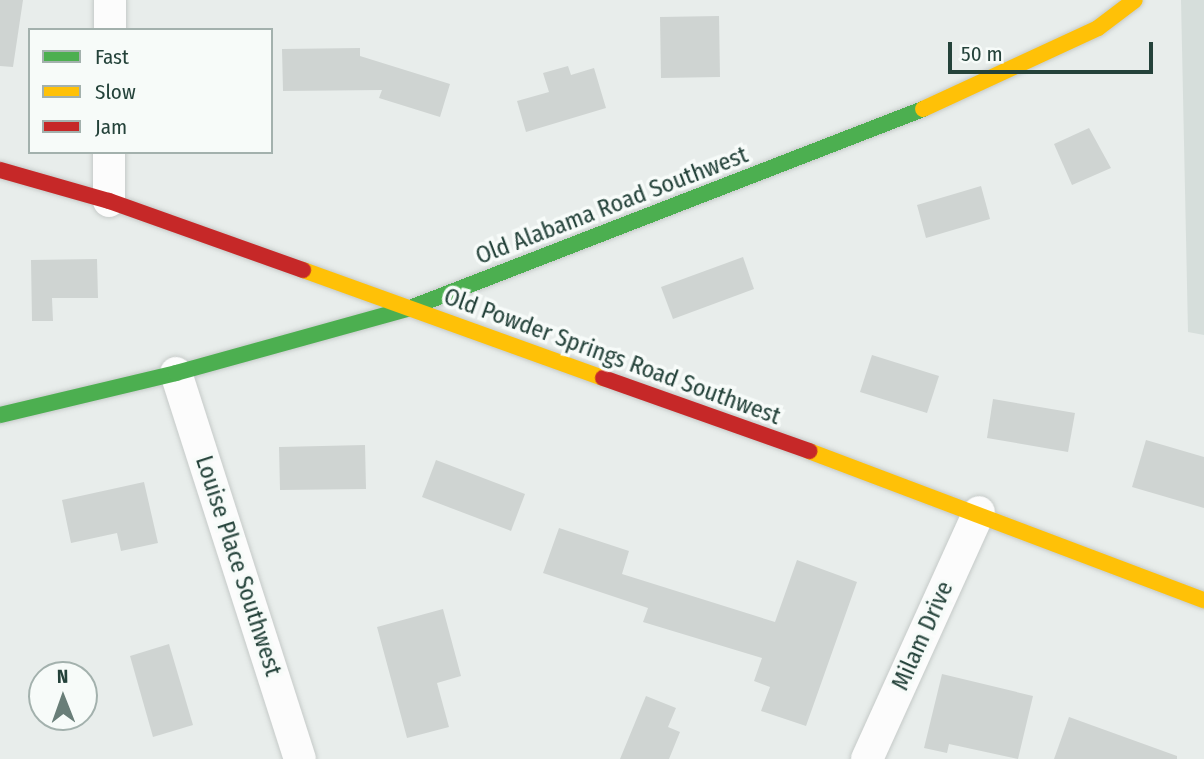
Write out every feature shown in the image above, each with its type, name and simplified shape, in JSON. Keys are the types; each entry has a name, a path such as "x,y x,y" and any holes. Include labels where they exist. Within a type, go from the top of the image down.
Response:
{"street":[{"path":"110,0 110,28"},
{"name":"Old Alabama Road Southwest","path":"0,415 176,373 410,308 898,121 1098,28 1135,0"},
{"path":"109,154 109,201"},
{"name":"Old Powder Springs Road Southwest","path":"0,170 109,201 410,308 979,512 1204,600"},
{"name":"Louise Place Southwest","path":"176,373 300,759"},
{"name":"Milam Drive","path":"867,759 979,512"}],"shaded area":[{"path":"1181,0 1204,0 1204,335 1188,332"}],"building":[{"path":"0,0 23,0 13,67 0,66"},
{"path":"719,16 720,77 661,78 660,17"},
{"path":"360,48 360,56 450,84 440,117 379,98 382,90 283,91 282,49"},
{"path":"568,66 571,75 594,68 606,108 526,132 517,101 549,92 543,73"},
{"path":"1089,128 1111,168 1072,185 1054,144"},
{"path":"981,186 990,219 926,238 917,205"},
{"path":"743,257 754,289 673,319 661,287"},
{"path":"97,259 98,298 52,298 53,321 32,321 31,260"},
{"path":"872,355 939,376 927,413 860,392"},
{"path":"993,399 1075,413 1068,452 987,438"},
{"path":"1146,440 1204,457 1204,508 1132,487"},
{"path":"365,445 366,489 280,490 279,447"},
{"path":"436,460 525,494 511,531 422,497"},
{"path":"144,482 158,543 121,551 117,533 71,543 62,500"},
{"path":"559,528 629,551 622,574 775,622 797,560 857,582 806,726 761,711 770,687 754,681 762,658 643,622 648,608 543,573"},
{"path":"443,609 461,676 437,683 449,727 407,738 377,627"},
{"path":"169,644 193,725 153,737 130,656"},
{"path":"942,674 1033,696 1018,759 949,744 947,753 924,748"},
{"path":"646,696 676,708 668,727 680,732 669,759 620,759"},
{"path":"1069,717 1177,756 1177,759 1054,759"}],"traffic: fast":[{"path":"0,415 176,373 410,308 923,109"}],"traffic: slow":[{"path":"923,109 1098,28 1135,0"},
{"path":"303,270 603,378"},
{"path":"809,451 1204,600"}],"traffic: jam":[{"path":"0,170 109,201 303,270"},
{"path":"603,378 809,451"}]}
